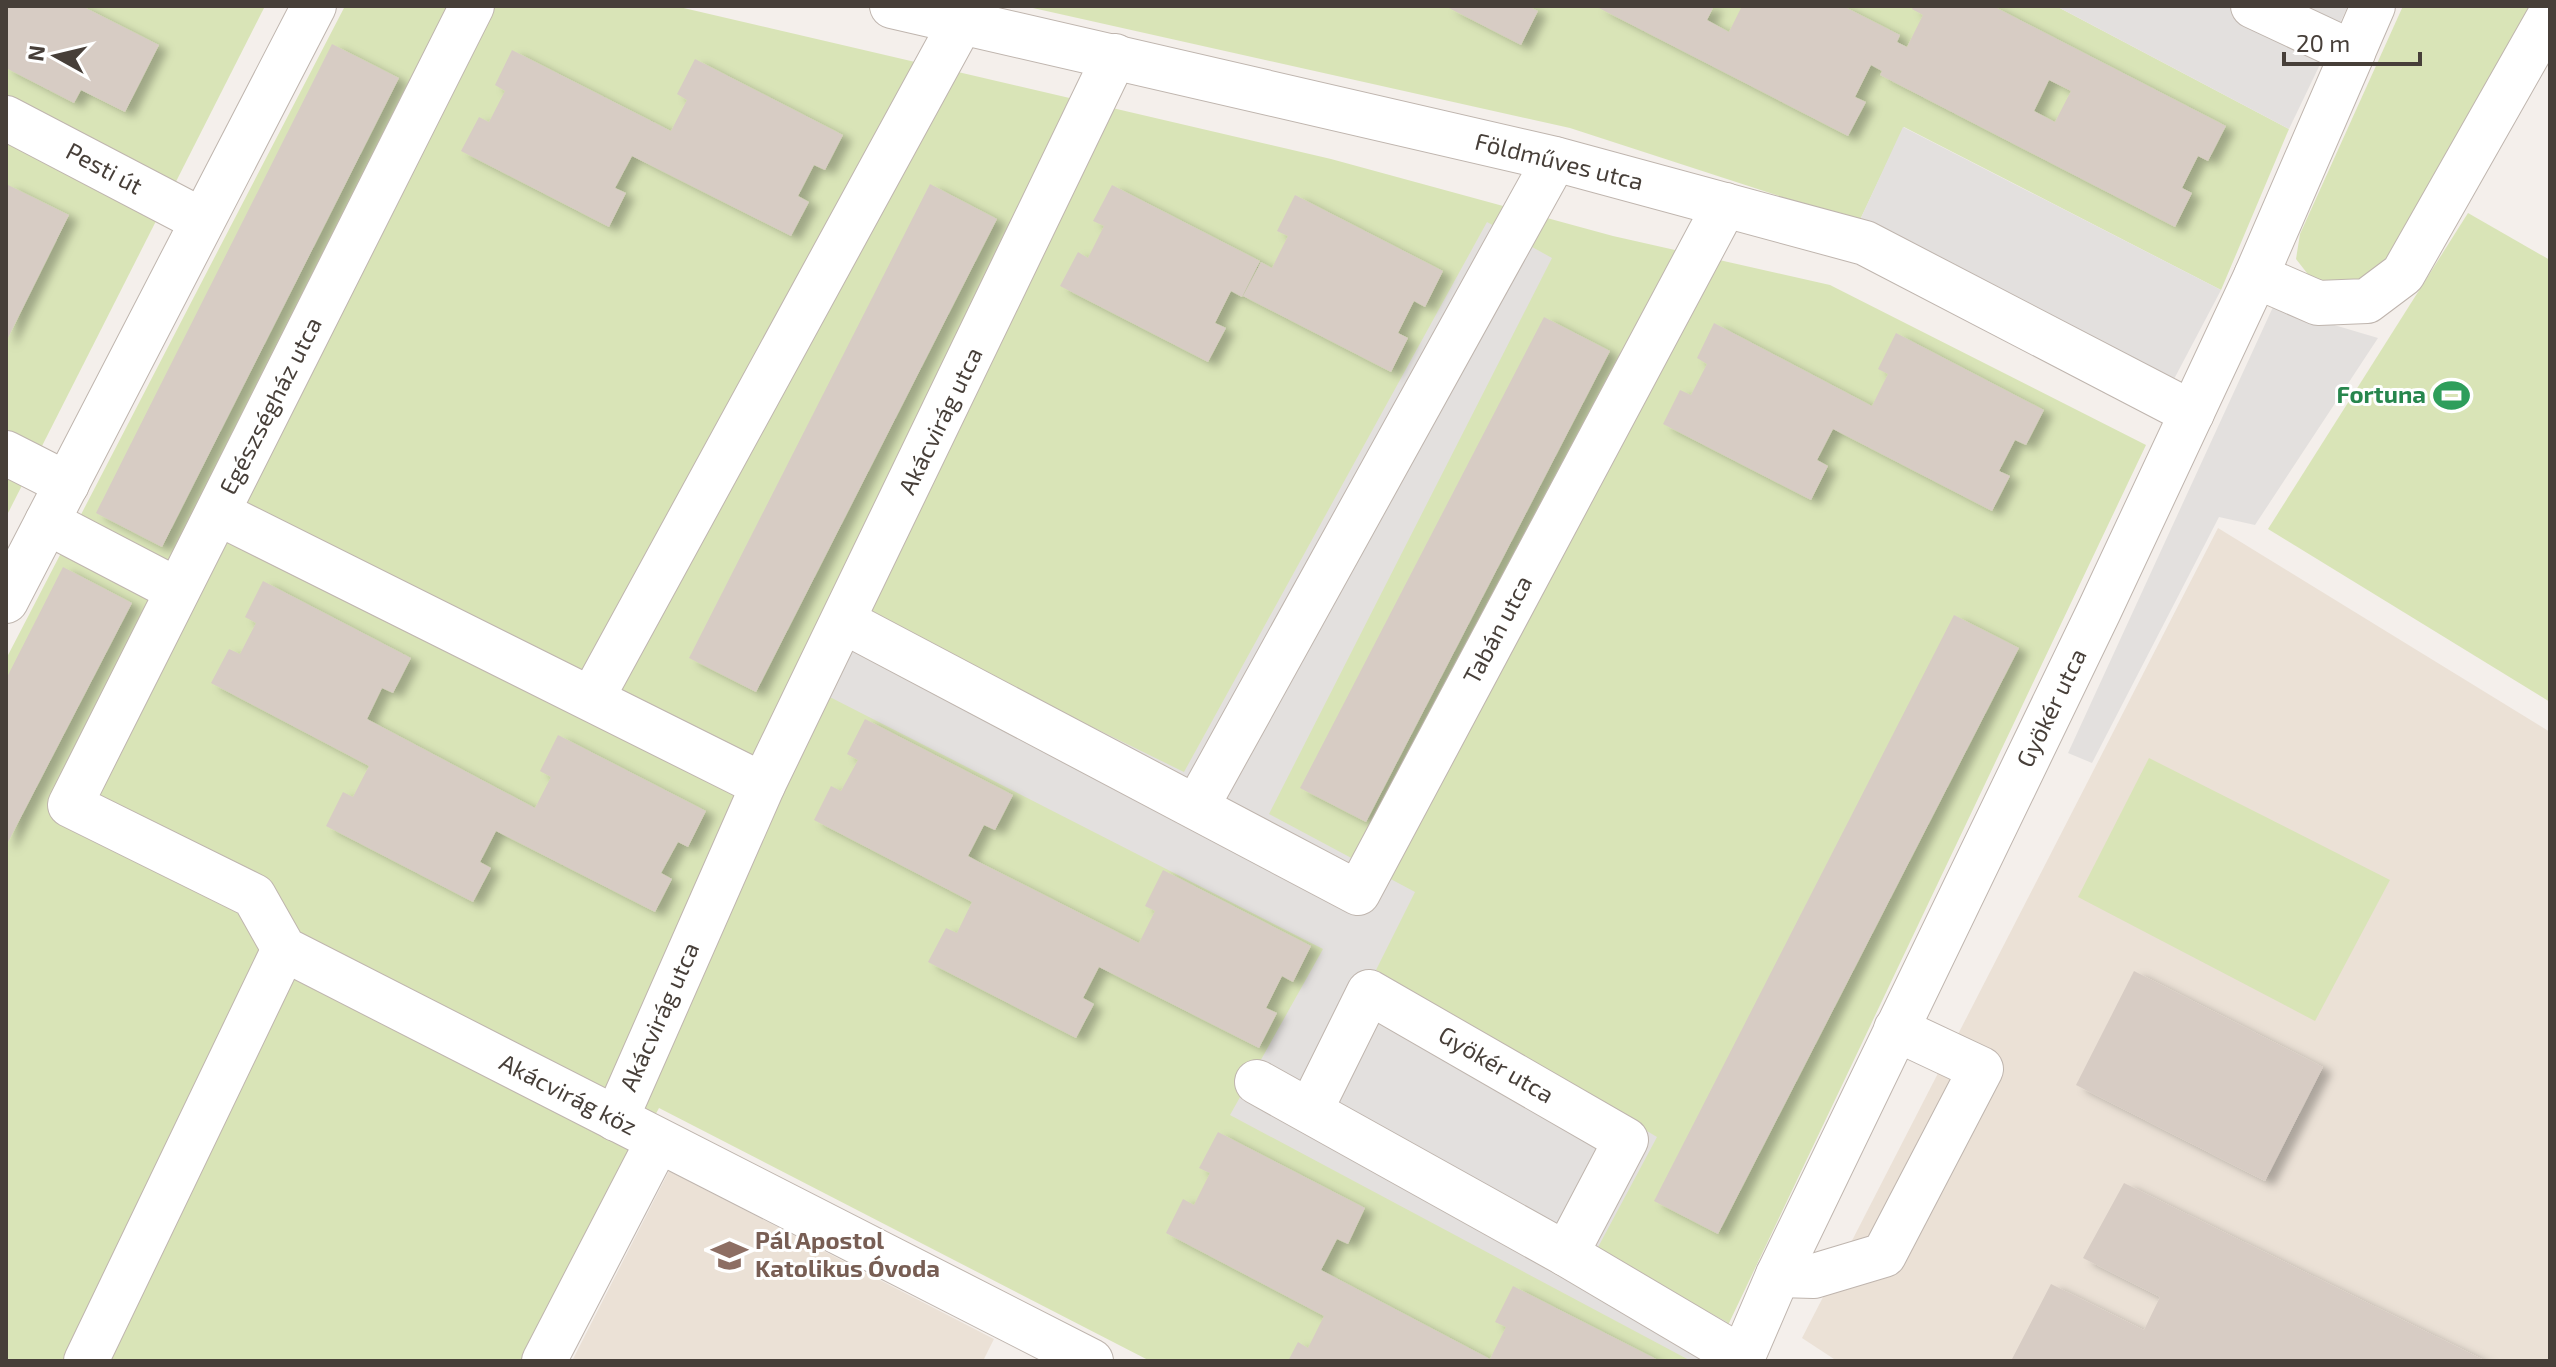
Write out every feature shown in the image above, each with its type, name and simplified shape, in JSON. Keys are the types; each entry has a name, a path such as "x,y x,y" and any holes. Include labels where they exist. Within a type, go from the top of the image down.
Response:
{"street":[{"path":"6,601 314,6"},
{"name":"Egészségház utca","path":"284,949 254,896 70,805 472,6"},
{"name":"Földműves utca","path":"892,6 965,13 1115,56 1555,159 1865,243 2192,413"},
{"path":"2253,6 2353,53"},
{"name":"Gyökér utca","path":"1257,1082 1311,1109 1566,1254 1742,1359 1778,1275 2256,276 2373,6"},
{"path":"592,698 965,13"},
{"path":"2256,276 2318,303 2367,301 2403,274 2550,15"},
{"name":"Akácvirág utca","path":"616,1119 763,785 845,622 1115,56"},
{"name":"Pesti út","path":"6,118 201,220"},
{"path":"1197,806 1555,159"},
{"name":"Tabán utca","path":"845,622 1358,893 1725,205"},
{"path":"6,453 67,484"},
{"path":"218,513 763,785"},
{"path":"47,522 177,590"},
{"path":"86,1361 284,949"},
{"name":"Akácvirág köz","path":"284,949 658,1141 1020,1345 1091,1361"},
{"name":"Gyökér utca","path":"1311,1109 1369,992 1626,1140 1566,1254"},
{"path":"1778,1275 1814,1276 1884,1255 1981,1069 1896,1029"},
{"path":"544,1361 658,1141"}],"shaded area":[{"path":"2056,6 2348,6 2289,129"},
{"path":"1903,127 2221,290 2164,398 1859,222"},
{"path":"1487,222 1552,258 1269,814 1415,892 1376,970 1657,1137 1596,1251 1727,1322 1703,1361 1691,1361 1230,1115 1323,949 822,693 862,614 1184,772"},
{"path":"2273,307 2378,338 2255,525 2219,517 2092,763 2068,753"},
{"path":"2218,528 2550,732 2550,1361 1837,1361 1802,1338"},
{"name":"Pál Apostol Katolikus Óvoda","path":"669,1171 994,1339 983,1361 572,1361"}],"green space":[{"path":"6,6 265,6 6,517"},
{"path":"345,6 675,6 1331,159 1613,236 1830,285 2146,445 1711,1361 1150,1361 659,1108 522,1361 6,1361 6,659"},
{"path":"1024,6 2056,6 2289,129 2221,290 1904,127 1859,222 1570,128"},
{"path":"2403,6 2539,6 2380,275 2352,287 2314,282 2296,259 2300,234"},
{"name":"Fortuna","path":"2468,213 2550,260 2550,702 2268,529"},
{"path":"2149,758 2390,880 2315,1021 2078,897"}],"building":[{"path":"6,6 82,6 159,45 125,112 81,90 74,103 6,68"},
{"path":"1445,6 1528,6 1538,11 1521,45"},
{"path":"1595,6 1714,6 1707,20 1729,32 1742,6 1843,6 1900,35 1897,42 1907,47 1923,15 1912,9 1914,6 1993,6 2226,126 2208,161 2198,156 2182,188 2192,193 2175,227 1880,75 1882,71 1871,65 1855,97 1866,102 1848,136","holes":["2049,80 2071,91 2055,122 2034,111"]},
{"path":"332,44 399,78 162,547 96,513"},
{"path":"512,50 671,131 687,100 677,94 695,59 843,135 825,170 814,165 798,196 809,202 791,236 632,156 615,188 626,193 609,227 461,151 479,117 489,122 505,91 495,85"},
{"path":"6,184 69,215 6,342"},
{"path":"930,184 997,219 756,692 689,658"},
{"path":"1112,185 1260,261 1242,297 1231,291 1215,323 1226,328 1208,362 1060,286 1078,252 1088,258 1104,226 1093,221"},
{"path":"1295,195 1443,271 1425,307 1414,301 1398,333 1408,338 1391,372 1243,296 1261,262 1272,268 1288,236 1277,231"},
{"path":"1544,317 1610,351 1366,822 1300,788"},
{"path":"1714,323 1872,406 1888,374 1878,369 1896,333 2044,410 2026,445 2015,440 1999,471 2010,476 1992,511 1833,429 1817,460 1828,466 1811,500 1663,424 1680,390 1691,395 1707,364 1697,358"},
{"path":"63,567 132,603 6,846 6,679"},
{"path":"263,581 411,658 393,693 382,688 367,719 535,808 551,777 540,771 558,735 706,811 688,847 678,842 661,873 672,879 655,912 496,831 480,862 491,868 473,902 326,826 343,792 353,797 369,766 211,683 229,649 240,654 256,623 245,617"},
{"path":"1954,615 2019,648 1718,1234 1654,1201"},
{"path":"865,719 1013,795 995,830 984,825 968,856 979,862 1139,943 1155,911 1145,906 1163,870 1311,946 1293,982 1282,976 1266,1008 1277,1013 1259,1048 1099,967 1083,998 1094,1004 1076,1038 928,962 946,928 957,933 972,902 814,820 831,786 841,791 858,760 847,754"},
{"path":"2134,971 2323,1067 2265,1181 2076,1085"},
{"path":"1218,1132 1365,1208 1348,1244 1337,1239 1321,1270 1490,1359 1506,1327 1495,1322 1513,1286 1660,1361 1288,1361 1298,1342 1308,1348 1324,1316 1166,1233 1183,1199 1194,1205 1210,1173 1199,1168"},
{"path":"2124,1183 2486,1361 2011,1361 2051,1284 2144,1330 2160,1297 2083,1258"}],"place":[{"name":"Fortuna","path":"2452,395"},
{"name":"Pál Apostol Katolikus Óvoda","path":"729,1255"}]}
